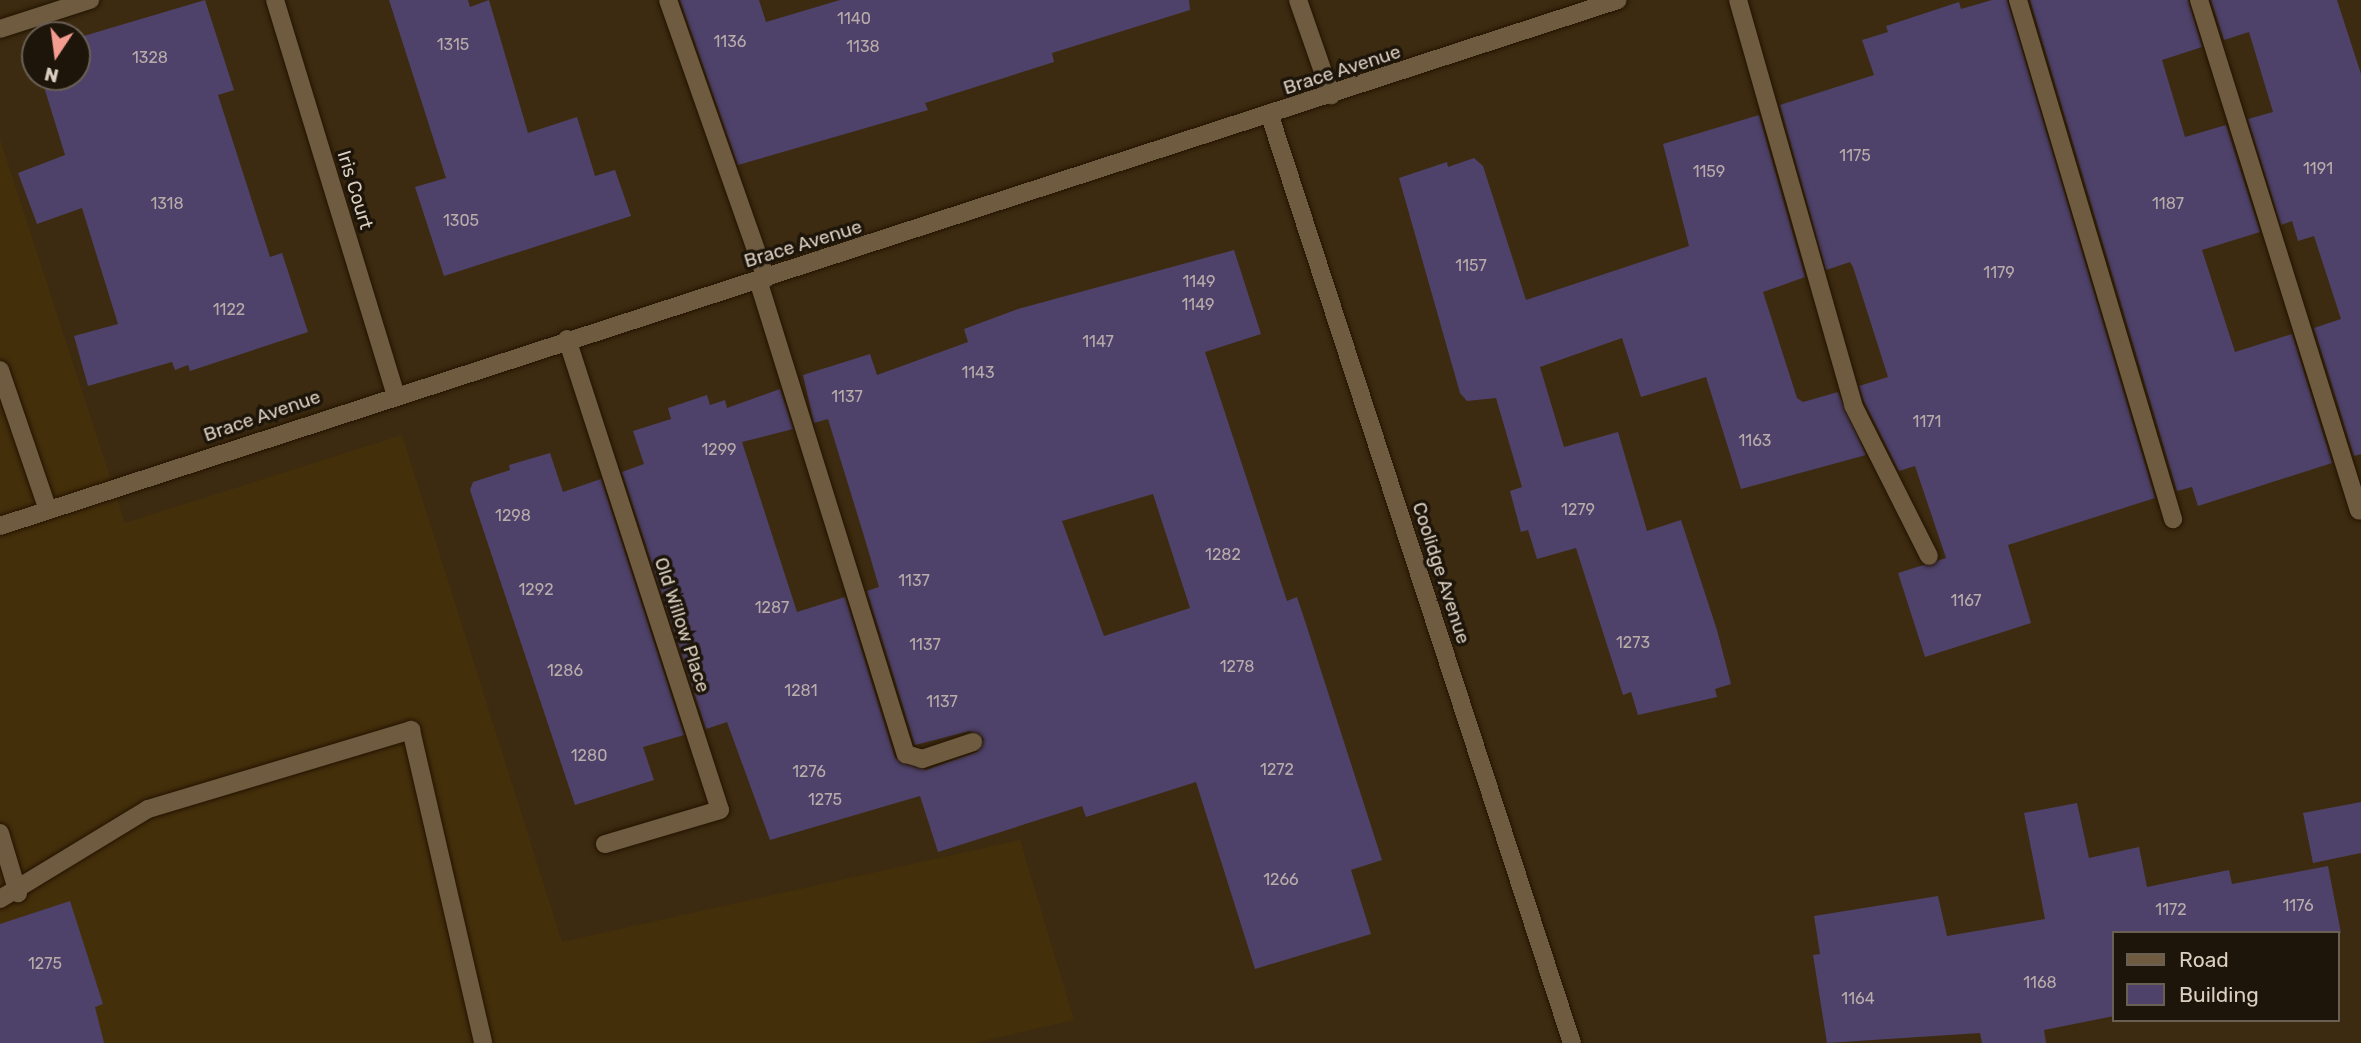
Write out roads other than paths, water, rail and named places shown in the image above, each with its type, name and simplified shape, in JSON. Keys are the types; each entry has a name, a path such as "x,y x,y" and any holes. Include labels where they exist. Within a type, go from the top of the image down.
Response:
{"street":[{"path":"0,29 90,0"},
{"name":"Iris Court","path":"275,0 395,393"},
{"path":"668,0 762,279 906,754 922,759 973,742"},
{"path":"1298,0 1331,95"},
{"name":"Brace Avenue","path":"0,526 395,393 1270,116 1618,0"},
{"path":"1738,0 1853,405 1929,556"},
{"path":"2018,0 2173,519"},
{"path":"2199,0 2359,511"},
{"name":"Coolidge Avenue","path":"1270,116 1572,1043"},
{"name":"Old Willow Place","path":"567,339 720,810 605,844"},
{"path":"0,370 48,510"},
{"path":"0,898 18,893 148,809 411,730 483,1043"},
{"path":"0,833 18,893"}]}
